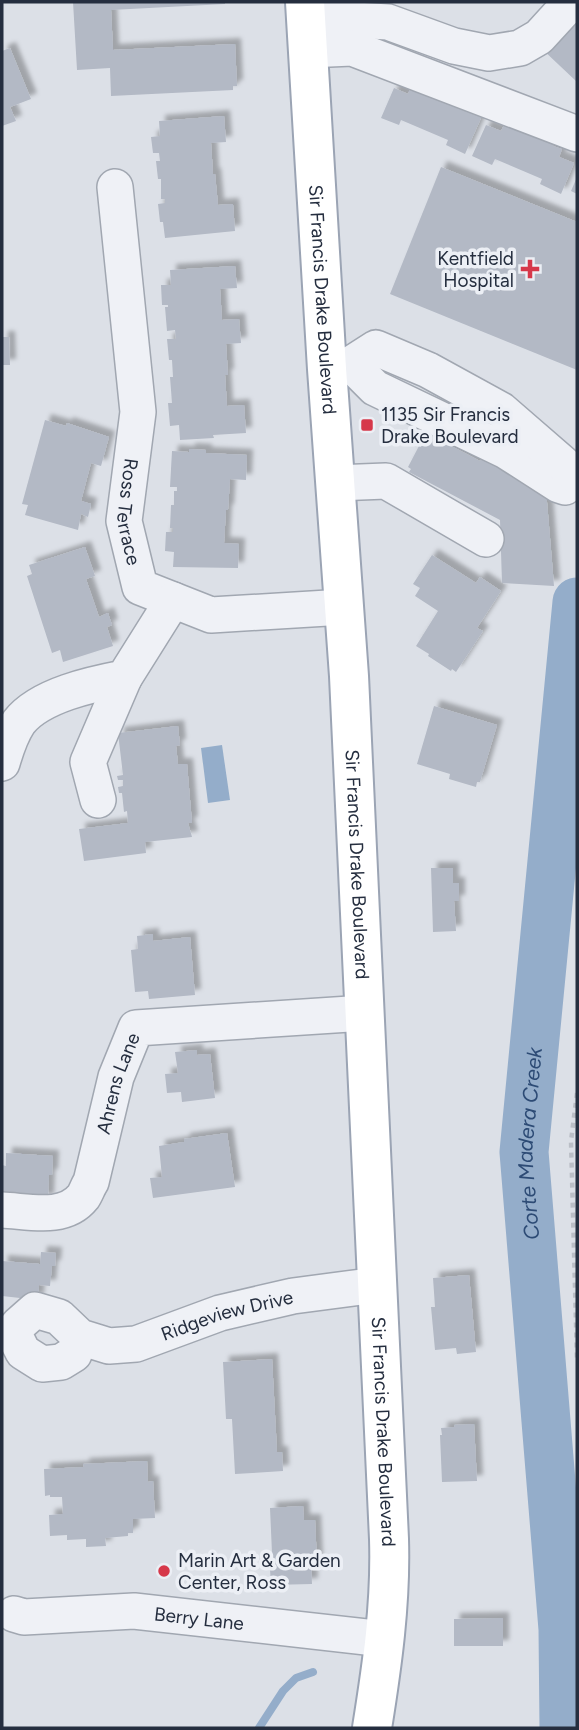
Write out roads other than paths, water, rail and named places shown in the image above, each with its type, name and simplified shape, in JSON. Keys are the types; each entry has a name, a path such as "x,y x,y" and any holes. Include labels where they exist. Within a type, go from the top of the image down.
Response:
{"main road":[{"name":"Sir Francis Drake Boulevard","path":"306,23 339,366 335,483 365,1013 390,1566 382,1662 372,1728"}],"street":[{"path":"306,23 388,22 454,46 489,53 520,48 538,37 571,2"},
{"path":"306,23 352,48 577,134"},
{"name":"Ross Terrace","path":"115,187 138,412 124,521 141,587 211,615 344,607"},
{"path":"339,366 376,348 428,370 501,410 577,477"},
{"path":"339,366 375,388 506,451 559,485 577,491"},
{"path":"335,483 386,481 486,539"},
{"path":"98,800 88,762 124,678 173,600"},
{"path":"2,763 7,746 20,721 37,706 91,685 124,678"},
{"name":"Ahrens Lane","path":"2,1210 52,1213 71,1207 83,1197 91,1182 116,1077 136,1028 365,1013"},
{"name":"Ridgeview Drive","path":"80,1337 109,1346 136,1344 220,1313 293,1296 377,1285"},
{"name":"Berry Lane","path":"13,1614 24,1617 134,1611 384,1639"}],"water":[{"path":"222,745 230,800 208,803 201,748"}],"waterway":[{"name":"Corte Madera Creek","path":"564,1728 563,1629 524,1152 577,602"},
{"path":"259,1728 283,1691 296,1678 313,1672"}],"place":[{"name":"Kentfield Hospital","path":"530,269"},
{"name":"1135 Sir Francis Drake Boulevard","path":"367,425"},
{"name":"Marin Art & Garden Center, Ross","path":"164,1571"}]}
